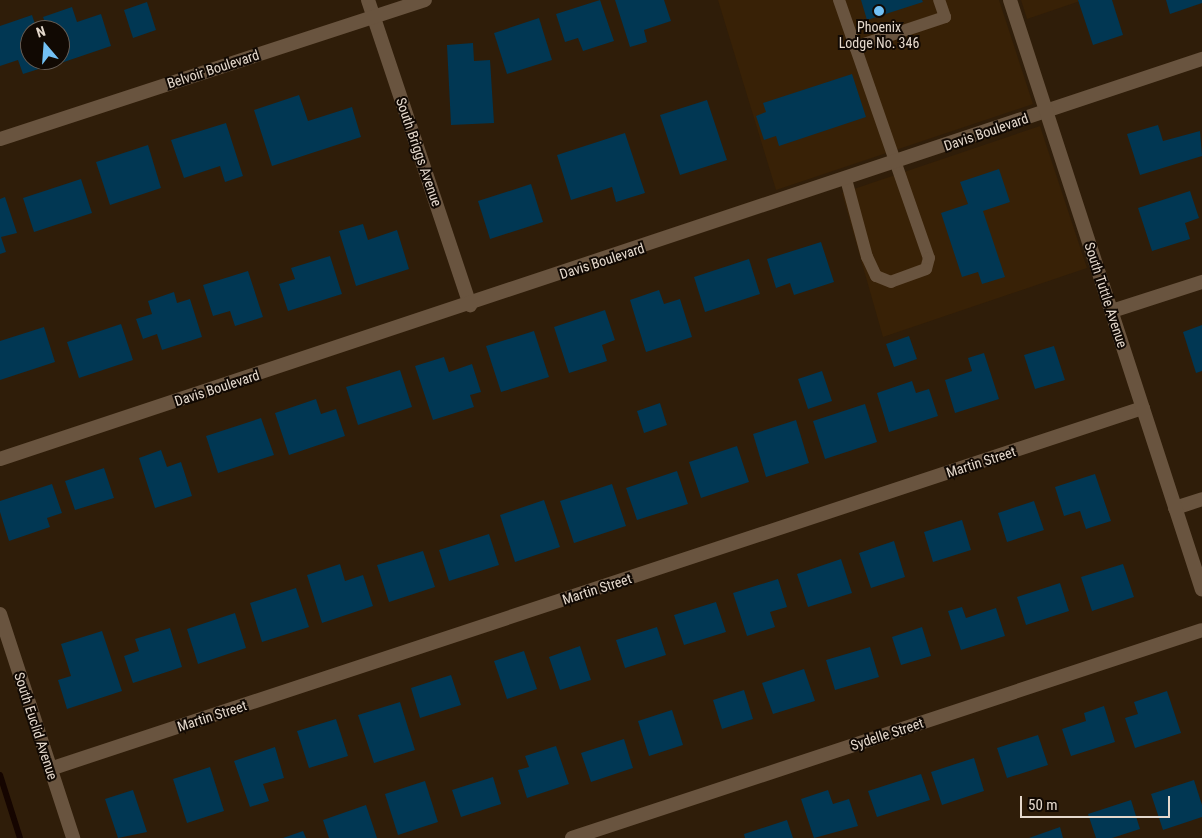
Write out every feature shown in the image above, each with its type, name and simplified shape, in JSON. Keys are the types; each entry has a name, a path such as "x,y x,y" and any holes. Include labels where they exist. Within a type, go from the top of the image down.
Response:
{"street":[{"name":"South Briggs Avenue","path":"368,0 470,305"},
{"name":"Belvoir Boulevard","path":"0,139 425,0"},
{"name":"South Tuttle Avenue","path":"1010,0 1202,590"},
{"name":"Davis Boulevard","path":"0,459 846,180 1202,59"},
{"path":"1112,311 1202,282"},
{"name":"Martin Street","path":"50,769 1143,408"},
{"path":"1175,508 1202,499"},
{"name":"South Euclid Avenue","path":"0,614 73,838"},
{"name":"Sydelle Street","path":"572,838 1202,630"}],"lane":[{"path":"839,0 930,264 903,279 883,281 872,269 846,180"},
{"path":"855,47 945,17 939,0"}],"shaded area":[{"path":"718,0 999,0 1033,104 776,190"},
{"path":"1021,0 1083,0 1027,19"},
{"path":"1040,126 1087,268 883,337 842,193"}],"building":[{"path":"600,0 614,41 583,51 578,38 565,42 556,14"},
{"path":"615,0 664,0 671,21 644,30 647,42 630,47"},
{"name":"Phoenix Lodge No. 346","path":"861,0 922,0 923,2 867,20"},
{"path":"1078,0 1112,0 1123,35 1093,45"},
{"path":"1166,0 1202,0 1202,3 1170,14"},
{"path":"147,2 156,30 133,38 124,10"},
{"path":"72,7 77,22 101,14 111,46 70,60 70,20 44,20 43,17"},
{"path":"32,15 34,20 20,20 20,66 18,60 0,66 0,26"},
{"path":"539,18 552,60 507,74 494,33"},
{"path":"473,43 474,61 490,60 494,123 451,125 447,45"},
{"path":"22,70 36,70 23,74"},
{"path":"852,74 866,117 779,146 776,136 764,140 756,116 766,112 763,103"},
{"path":"299,95 308,121 352,107 361,137 272,166 254,110"},
{"path":"707,100 727,160 680,175 660,115"},
{"path":"226,123 243,176 225,182 220,166 184,178 171,140"},
{"path":"1158,125 1163,141 1200,131 1202,156 1140,175 1127,134"},
{"path":"625,133 645,193 616,202 612,187 571,200 557,155"},
{"path":"148,145 161,188 110,205 96,162"},
{"path":"999,169 1010,202 983,211 1005,277 982,284 978,272 962,277 941,213 968,204 960,182"},
{"path":"81,179 92,213 34,232 23,198"},
{"path":"531,184 543,222 490,239 478,201"},
{"path":"1190,191 1199,218 1185,223 1190,239 1152,251 1138,208"},
{"path":"5,197 17,233 1,237 6,252 0,254 0,199"},
{"path":"363,224 368,240 397,230 409,269 356,286 339,231"},
{"path":"821,242 834,282 794,295 790,283 776,288 767,259"},
{"path":"330,256 342,294 288,311 279,284 295,279 291,268"},
{"path":"749,259 760,294 705,312 694,277"},
{"path":"248,271 263,317 235,326 230,311 213,316 203,285"},
{"path":"659,290 664,304 680,299 692,337 646,352 630,300"},
{"path":"174,292 177,303 190,299 202,337 162,350 157,334 143,339 136,319 152,314 148,301"},
{"path":"605,310 615,340 602,345 607,361 569,373 554,327"},
{"path":"121,324 133,360 79,378 67,342"},
{"path":"1202,325 1202,371 1196,373 1183,332"},
{"path":"44,327 55,362 0,380 0,341"},
{"path":"534,331 549,377 501,392 486,346"},
{"path":"909,336 917,359 894,367 886,344"},
{"path":"1054,346 1065,380 1035,389 1024,355"},
{"path":"984,353 999,399 955,413 945,380 972,371 968,358"},
{"path":"444,357 449,372 472,364 481,392 470,395 474,407 433,420 415,366"},
{"path":"400,370 412,407 358,425 346,387"},
{"path":"822,371 832,401 808,409 798,379"},
{"path":"912,381 916,393 929,389 938,416 889,432 877,393"},
{"path":"316,399 321,414 336,409 345,436 289,455 275,413"},
{"path":"660,403 667,425 644,433 637,411"},
{"path":"865,404 877,442 825,459 813,421"},
{"path":"261,418 274,455 218,473 206,436"},
{"path":"796,420 809,463 766,477 753,434"},
{"path":"737,446 749,482 701,498 689,462"},
{"path":"161,450 167,467 181,462 192,496 155,508 139,458"},
{"path":"104,468 114,498 75,510 65,481"},
{"path":"677,471 688,504 637,520 626,488"},
{"path":"1095,474 1111,521 1086,529 1080,511 1064,516 1055,487"},
{"path":"52,484 62,513 47,518 50,527 9,541 0,512 0,501"},
{"path":"612,484 626,526 574,543 560,501"},
{"path":"544,500 560,547 515,562 500,515"},
{"path":"1034,501 1044,530 1007,542 998,513"},
{"path":"962,520 971,550 933,562 924,532"},
{"path":"489,534 499,565 449,581 439,550"},
{"path":"894,541 905,577 871,588 859,553"},
{"path":"423,551 435,587 389,602 377,565"},
{"path":"841,559 852,593 808,607 797,574"},
{"path":"340,564 345,581 363,575 373,606 322,623 307,575"},
{"path":"1123,564 1134,597 1092,611 1081,577"},
{"path":"778,579 787,607 770,612 775,627 747,636 733,593"},
{"path":"1060,583 1069,611 1026,625 1017,597"},
{"path":"296,588 309,627 262,642 250,603"},
{"path":"716,602 726,632 684,645 674,615"},
{"path":"962,607 966,618 996,608 1005,636 961,650 948,611"},
{"path":"235,613 246,648 198,664 187,629"},
{"path":"657,627 666,655 625,668 616,640"},
{"path":"922,627 931,656 901,665 892,637"},
{"path":"170,628 182,667 133,683 124,656 139,651 135,639"},
{"path":"102,631 122,691 67,709 58,680 71,676 61,644"},
{"path":"580,646 591,680 560,690 549,657"},
{"path":"870,647 879,677 835,690 826,660"},
{"path":"524,651 537,689 507,699 494,661"},
{"path":"804,669 815,701 773,714 762,683"},
{"path":"451,675 461,705 420,718 411,688"},
{"path":"744,690 753,719 722,729 713,700"},
{"path":"1167,691 1181,733 1135,748 1125,718 1138,714 1134,702"},
{"path":"400,702 415,750 374,763 358,715"},
{"path":"1104,706 1115,742 1071,756 1062,729 1086,721 1084,713"},
{"path":"672,710 683,745 649,756 638,721"},
{"path":"336,719 348,756 309,768 297,731"},
{"path":"1038,735 1048,765 1007,778 997,748"},
{"path":"624,739 633,768 591,782 581,753"},
{"path":"556,746 569,784 527,798 518,770 529,767 525,756"},
{"path":"275,747 284,778 263,784 269,801 250,807 234,761"},
{"path":"974,758 984,791 942,805 931,772"},
{"path":"210,767 224,811 187,823 173,779"},
{"path":"921,774 930,800 877,817 868,791"},
{"path":"493,777 501,804 461,817 452,790"},
{"path":"1194,780 1202,805 1202,817 1163,830 1151,794"},
{"path":"425,781 438,822 398,835 385,794"},
{"path":"133,790 147,832 118,838 105,799"},
{"path":"828,790 833,804 849,799 858,826 814,838 801,799"},
{"path":"1131,800 1140,829 1112,838 1096,838 1088,814"},
{"path":"366,805 377,838 329,838 323,820"},
{"path":"787,820 793,838 745,838 744,834"},
{"path":"1060,827 1063,838 1029,838"},
{"path":"303,831 306,838 283,838"}],"waterway":[{"path":"0,775 20,838"}],"place":[{"name":"Phoenix Lodge No. 346","path":"879,11"}]}
